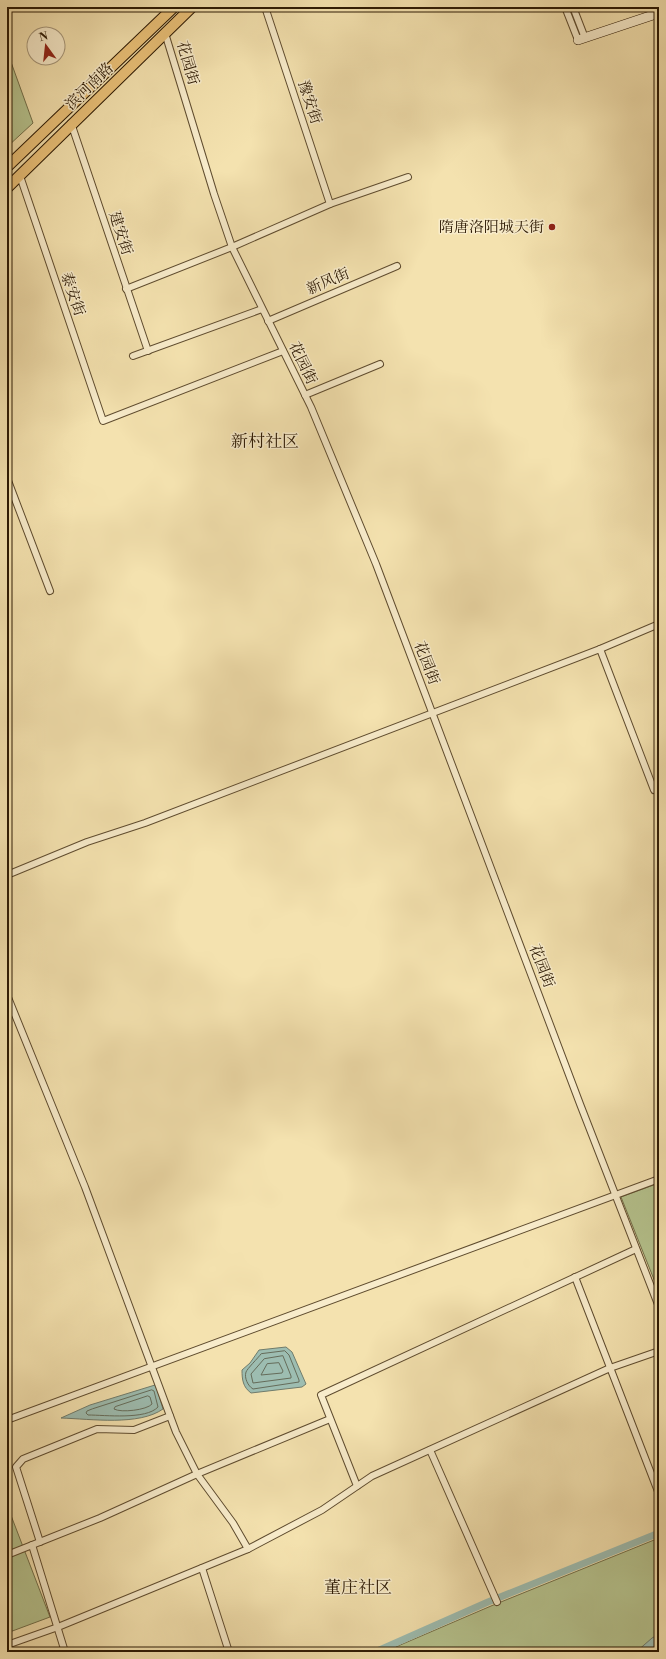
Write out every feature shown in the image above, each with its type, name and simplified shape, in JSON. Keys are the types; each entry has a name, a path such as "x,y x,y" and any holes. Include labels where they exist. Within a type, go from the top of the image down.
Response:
{"main road":[{"name":"滨河南路","path":"7,168 174,7"},
{"name":"滨河南路","path":"7,188 71,123 192,7"}],"street":[{"name":"豫安街","path":"265,7 330,204"},
{"path":"565,7 581,37"},
{"path":"573,7 581,37"},
{"path":"581,37 659,8"},
{"path":"581,37 659,13"},
{"name":"花园街","path":"165,32 214,194 232,247 305,395 376,564 659,1307"},
{"name":"建安街","path":"71,123 148,351"},
{"name":"泰安街","path":"20,176 103,421 283,351"},
{"path":"126,289 232,247 330,204 408,177"},
{"name":"新风街","path":"268,320 397,266"},
{"path":"133,356 262,309"},
{"path":"305,395 380,364"},
{"path":"7,478 50,591"},
{"path":"7,875 87,842 153,820 600,649 659,624"},
{"path":"600,649 654,790"},
{"path":"7,996 85,1187 176,1432 197,1474 233,1523 248,1549"},
{"path":"7,1420 659,1179"},
{"path":"357,1486 321,1395 636,1249"},
{"path":"575,1277 659,1494"},
{"path":"7,1645 58,1627 248,1549 322,1510 372,1476 610,1368 659,1351"},
{"path":"40,1542 16,1467 23,1459 97,1429 134,1430 170,1416"},
{"path":"7,1555 100,1518 197,1474 330,1419"},
{"path":"430,1450 497,1602"},
{"path":"32,1545 65,1652"},
{"path":"202,1568 229,1652"}],"green space":[{"path":"7,51 33,123 7,147"},
{"path":"659,1183 659,1292 621,1197"},
{"path":"7,1505 50,1617 7,1633"},
{"path":"659,1538 659,1652 384,1652 491,1606"}],"water":[{"path":"286,1347 292,1352 306,1384 302,1387 251,1393 246,1388 244,1383 242,1370 250,1363 259,1350"},
{"path":"155,1385 163,1409 153,1414 128,1420 61,1418 90,1405"},
{"path":"659,1634 659,1652 636,1652 652,1638"}],"waterway":[{"path":"375,1652 488,1602 659,1533"}],"place":[{"name":"隋唐洛阳城天街","path":"552,227"}],"district":[{"name":"新村社区","path":"265,441"},
{"name":"董庄社区","path":"358,1587"}]}
